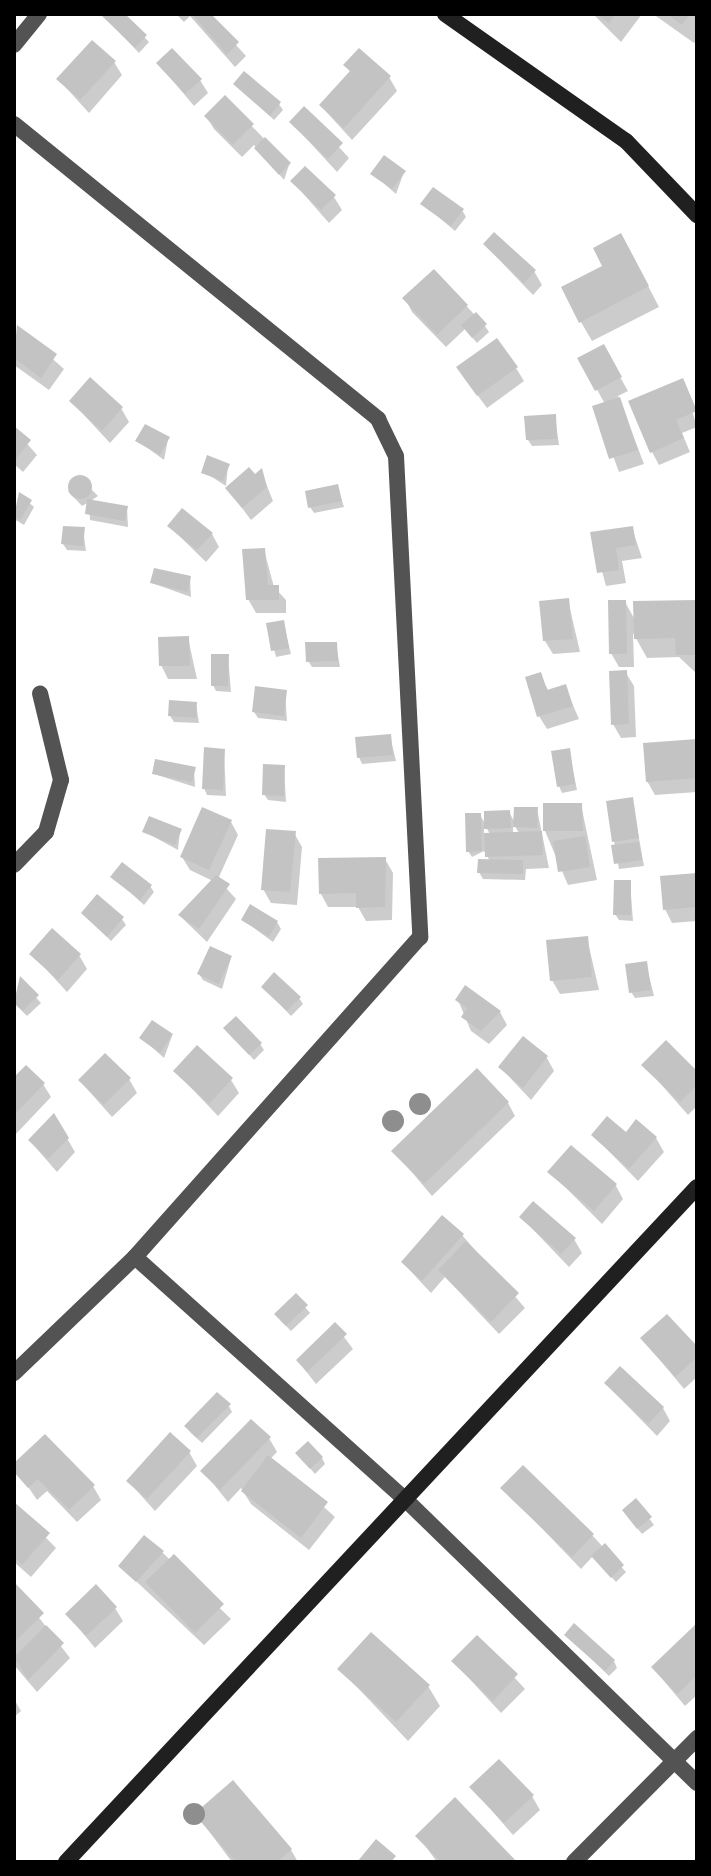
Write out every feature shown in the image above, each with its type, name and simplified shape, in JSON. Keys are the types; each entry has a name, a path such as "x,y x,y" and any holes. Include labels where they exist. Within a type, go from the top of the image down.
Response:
{"street":[{"path":"14,45 39,14"},
{"path":"445,14 626,141 697,215"},
{"path":"14,124 378,419 396,456 420,937 135,1257 14,1373"},
{"path":"14,865 46,832 61,780 40,693"},
{"path":"66,1862 408,1502 697,1187"},
{"path":"135,1257 408,1502 697,1783"},
{"path":"574,1862 697,1738"}],"building":[{"path":"100,14 125,14 147,35 135,48"},
{"path":"192,14 211,14 239,42 227,55"},
{"path":"596,14 616,14 609,23"},
{"path":"667,14 690,14 682,25"},
{"path":"92,40 116,61 80,100 56,79"},
{"path":"172,48 202,79 185,94 156,63"},
{"path":"359,48 391,76 344,128 319,105 350,71 343,65"},
{"path":"244,71 281,102 270,116 233,84"},
{"path":"225,95 254,124 233,145 204,116"},
{"path":"304,106 343,143 328,159 289,122"},
{"path":"265,137 291,163 279,175 254,148"},
{"path":"384,155 406,171 392,189 370,174"},
{"path":"305,166 336,195 321,210 290,181"},
{"path":"433,187 464,209 451,226 420,204"},
{"path":"494,232 536,270 524,283 483,244"},
{"path":"621,233 649,286 579,323 561,287 602,266 593,248"},
{"path":"434,269 468,305 437,335 402,298"},
{"path":"476,312 487,324 472,338 461,325"},
{"path":"17,325 57,354 41,378 14,358"},
{"path":"497,338 518,367 477,396 456,367"},
{"path":"604,344 622,377 595,391 577,358"},
{"path":"90,377 123,407 102,431 69,401"},
{"path":"683,378 697,411 676,420 684,438 650,453 628,401"},
{"path":"620,397 638,450 609,459 592,406"},
{"path":"556,414 557,439 526,440 524,416"},
{"path":"145,424 170,437 160,455 135,441"},
{"path":"14,426 31,440 14,461"},
{"path":"207,455 230,464 223,481 201,473"},
{"path":"249,467 255,474 262,468 267,487 242,508 225,488"},
{"path":"80,475 88,479 92,487 88,495 80,499 72,495 68,487 72,479"},
{"path":"338,484 342,501 308,508 305,491"},
{"path":"19,492 32,500 20,520 14,516"},
{"path":"87,499 128,506 125,521 85,514"},
{"path":"182,508 213,533 197,550 167,526"},
{"path":"63,526 85,527 83,546 61,544"},
{"path":"633,526 636,545 616,548 619,570 597,573 590,532"},
{"path":"265,548 268,585 279,585 279,600 246,600 242,549"},
{"path":"154,568 191,576 188,592 150,583"},
{"path":"569,598 573,639 543,641 539,601"},
{"path":"608,600 626,600 627,654 609,654"},
{"path":"697,600 697,655 676,655 675,638 634,639 633,601"},
{"path":"284,620 289,648 271,651 266,623"},
{"path":"189,636 190,666 159,666 158,637"},
{"path":"305,642 337,642 338,661 306,662"},
{"path":"211,654 229,654 228,686 211,686"},
{"path":"627,670 629,724 611,725 609,671"},
{"path":"541,672 547,690 566,684 573,706 537,717 525,677"},
{"path":"255,686 287,690 284,716 252,712"},
{"path":"169,700 197,702 196,718 168,716"},
{"path":"391,734 393,755 357,758 355,737"},
{"path":"697,739 697,778 646,782 643,743"},
{"path":"204,747 225,749 223,790 202,789"},
{"path":"570,748 575,784 557,787 551,751"},
{"path":"155,759 196,767 192,782 152,774"},
{"path":"263,764 285,765 284,796 262,795"},
{"path":"633,797 639,838 612,842 606,801"},
{"path":"543,803 582,803 583,831 543,831"},
{"path":"202,807 232,820 209,870 180,857"},
{"path":"514,807 538,807 537,828 513,827"},
{"path":"510,810 511,828 484,829 484,811"},
{"path":"465,813 481,813 482,851 466,852"},
{"path":"149,816 182,829 175,845 142,832"},
{"path":"266,829 296,831 290,892 261,890"},
{"path":"542,831 543,855 485,857 484,833"},
{"path":"585,836 590,867 558,872 553,841"},
{"path":"639,842 642,860 614,864 611,845"},
{"path":"386,857 385,907 356,908 356,893 319,894 318,858"},
{"path":"478,859 523,860 523,874 477,873"},
{"path":"122,862 152,885 140,900 110,877"},
{"path":"697,873 697,907 663,910 660,876"},
{"path":"216,875 230,884 199,929 178,915"},
{"path":"614,880 631,880 631,915 613,915"},
{"path":"97,894 124,917 107,937 81,913"},
{"path":"250,904 278,921 269,937 241,920"},
{"path":"52,928 81,954 58,980 29,954"},
{"path":"588,936 592,977 550,981 546,940"},
{"path":"210,946 232,956 219,984 197,974"},
{"path":"647,961 651,990 629,993 625,964"},
{"path":"274,972 301,997 287,1011 261,987"},
{"path":"20,976 39,995 23,1011 14,1003"},
{"path":"465,985 501,1011 481,1031 461,1017 467,1008 455,1000"},
{"path":"236,1016 262,1043 249,1055 223,1028"},
{"path":"152,1020 173,1034 160,1053 139,1038"},
{"path":"523,1036 548,1056 523,1088 498,1067"},
{"path":"666,1040 697,1071 697,1085 680,1102 641,1065"},
{"path":"197,1045 233,1078 209,1104 173,1071"},
{"path":"105,1053 131,1078 104,1105 78,1080"},
{"path":"26,1065 45,1083 14,1115 14,1077"},
{"path":"477,1068 509,1102 424,1184 391,1151"},
{"path":"54,1113 69,1138 48,1159 28,1140"},
{"path":"607,1116 626,1132 636,1119 657,1137 629,1169 591,1135"},
{"path":"571,1145 617,1184 594,1211 547,1172"},
{"path":"533,1201 576,1238 561,1254 519,1217"},
{"path":"442,1215 464,1234 422,1281 401,1262"},
{"path":"466,1241 519,1293 491,1322 438,1270"},
{"path":"296,1293 308,1305 286,1326 274,1314"},
{"path":"667,1314 697,1346 697,1357 675,1377 640,1338"},
{"path":"335,1322 347,1334 307,1372 296,1360"},
{"path":"620,1366 664,1407 648,1424 604,1383"},
{"path":"217,1392 231,1404 197,1438 184,1426"},
{"path":"251,1419 271,1437 220,1490 200,1471"},
{"path":"170,1432 191,1451 147,1499 126,1481"},
{"path":"45,1434 95,1485 69,1510 38,1479 28,1488 14,1472 14,1463"},
{"path":"308,1441 323,1457 310,1469 295,1453"},
{"path":"268,1455 328,1502 301,1538 241,1491"},
{"path":"523,1465 594,1534 572,1557 500,1488"},
{"path":"636,1498 652,1517 637,1529 622,1510"},
{"path":"14,1502 50,1533 22,1565 14,1557"},
{"path":"144,1535 164,1551 136,1582 118,1566"},
{"path":"605,1543 624,1565 611,1578 591,1556"},
{"path":"174,1554 224,1604 195,1633 145,1582"},
{"path":"14,1582 44,1613 14,1643"},
{"path":"96,1584 117,1607 86,1636 65,1614"},
{"path":"574,1623 615,1660 605,1671 564,1635"},
{"path":"697,1623 697,1675 677,1694 651,1667"},
{"path":"46,1625 64,1643 28,1680 14,1657"},
{"path":"371,1632 430,1685 396,1722 337,1669"},
{"path":"477,1635 518,1674 493,1701 451,1661"},
{"path":"499,1759 534,1795 504,1823 469,1787"},
{"path":"233,1780 292,1849 277,1862 236,1862 194,1814"},
{"path":"455,1797 517,1862 441,1862 415,1836"},
{"path":"376,1839 396,1856 391,1862 357,1862"}]}
